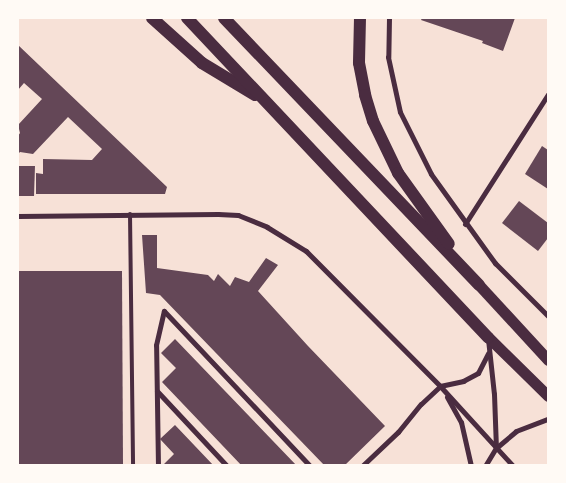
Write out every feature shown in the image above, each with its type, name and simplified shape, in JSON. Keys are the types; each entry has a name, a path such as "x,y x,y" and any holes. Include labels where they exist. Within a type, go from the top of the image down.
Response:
{"highway":[{"path":"152,18 202,63 269,104"},
{"path":"187,18 269,104 488,344"},
{"path":"224,18 479,284"},
{"path":"360,18 359,63 363,87 382,143 408,189 479,284"}],"main road":[{"path":"479,284 548,360"},
{"path":"488,344 548,396"}],"street":[{"path":"389,18 388,57 400,112 431,174 495,263 548,316"},
{"path":"466,224 548,94"},
{"path":"18,216 238,215 267,227 306,251 440,386 513,466"},
{"path":"158,466 156,345 164,311 310,466"},
{"path":"362,466 398,432 421,404 440,386 463,381 478,373 488,344"},
{"path":"488,344 494,394 496,448"},
{"path":"440,386 462,422 471,466"},
{"path":"156,391 227,466"},
{"path":"485,466 496,448 516,431 548,420"}],"lane":[{"path":"130,214 133,466"}],"building":[{"path":"422,18 515,18 503,51 482,43 483,41 421,20"},
{"path":"18,45 167,187 165,194 36,194 36,173 43,174 43,159 92,160 102,149 68,117 33,154 20,152 18,154 18,136 20,133 18,125 42,99 24,83 18,90"},
{"path":"542,146 548,150 548,189 525,174"},
{"path":"18,166 35,166 34,196 18,196"},
{"path":"519,201 548,223 548,238 538,251 502,223"},
{"path":"142,235 157,235 157,268 208,275 214,281 218,274 230,286 235,277 249,282 266,258 278,265 258,291 385,426 344,466 325,466 160,295 146,293"},
{"path":"18,271 122,271 123,466 19,466"},
{"path":"175,339 297,466 242,466 162,382 176,368 161,353"},
{"path":"175,425 214,466 162,466 174,454 160,439"}]}
